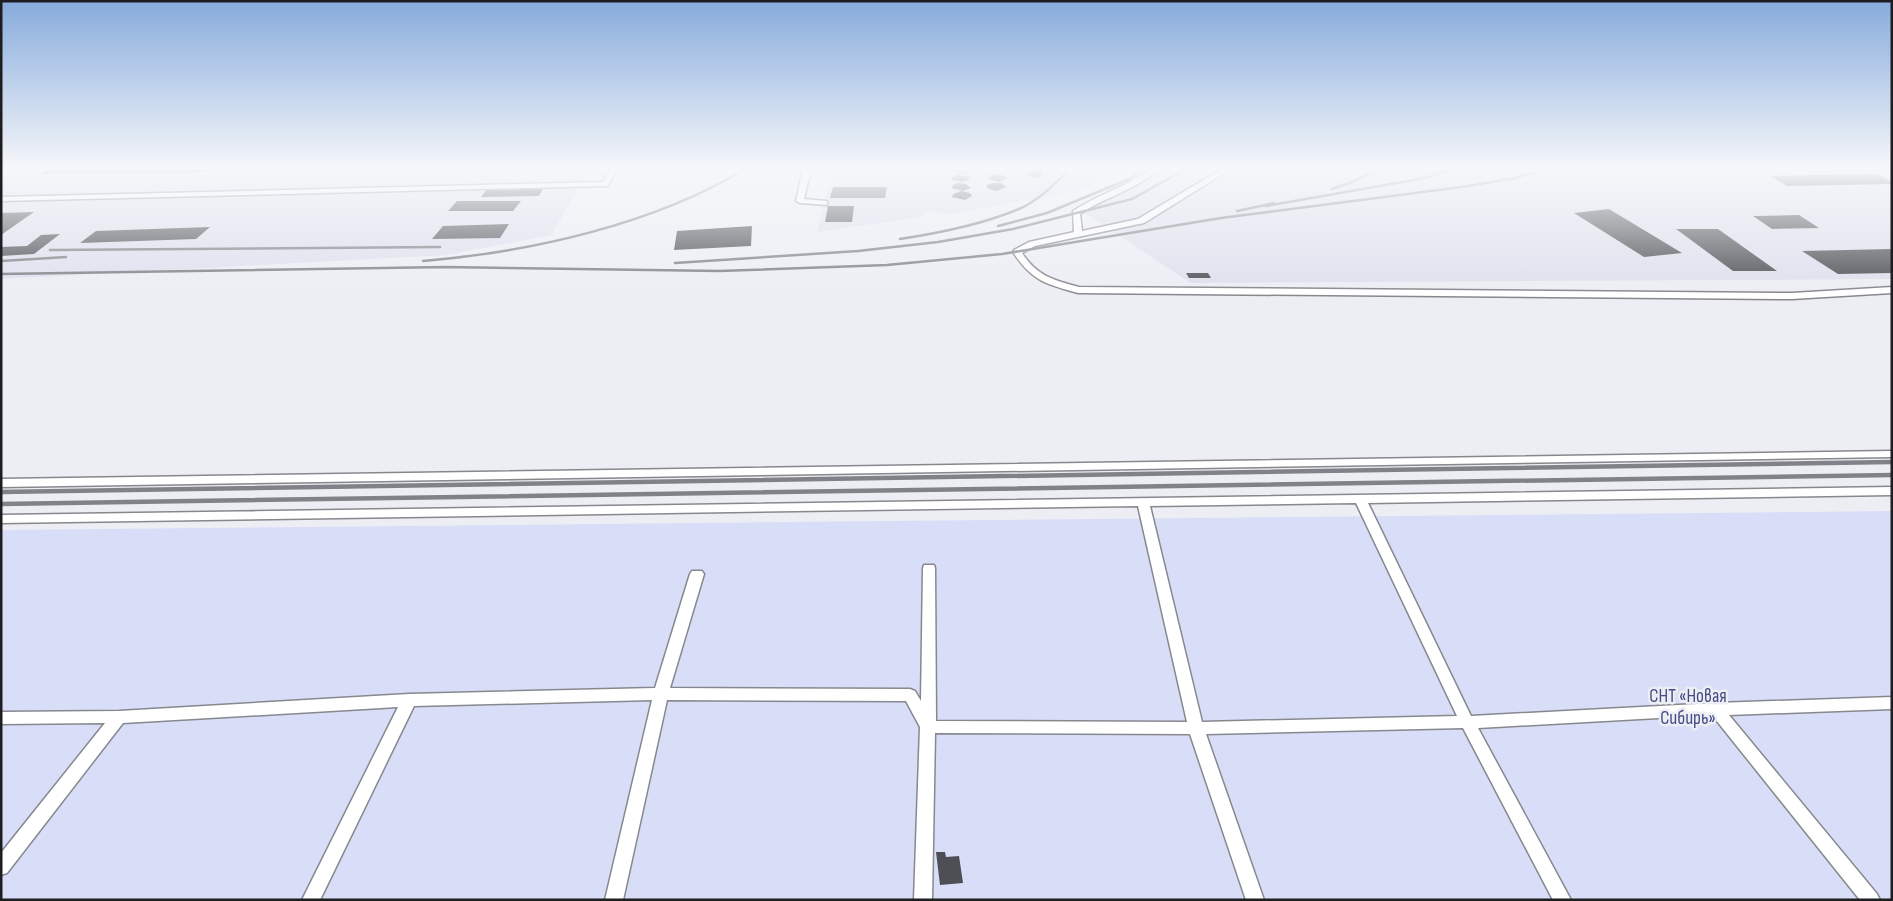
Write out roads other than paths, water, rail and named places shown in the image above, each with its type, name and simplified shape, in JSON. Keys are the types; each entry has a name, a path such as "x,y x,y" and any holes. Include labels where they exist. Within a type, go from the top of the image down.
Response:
{"lane":[{"path":"1078,234 1076,213 1079,211"},
{"path":"1158,211 1141,221 1032,244 1017,252 1024,264 1037,277 1078,290 1792,296 1892,290"},
{"path":"1,483 1892,454"},
{"path":"1,519 1892,491"},
{"path":"1361,500 1467,722 1562,900"},
{"path":"1143,502 1196,728 1255,900"},
{"path":"923,900 928,727 929,568"},
{"path":"614,900 661,694 697,574"},
{"path":"1,718 119,717 409,700 661,694 910,695 928,727"},
{"path":"311,900 409,700"},
{"path":"928,727 1196,728 1467,722 1716,709 1892,703"},
{"path":"1716,709 1871,900"},
{"path":"1,866 119,717"}],"railway":[{"path":"423,261 505,251 547,243 589,233 657,211"},
{"path":"900,239 960,228 1014,211"},
{"path":"998,226 1052,211"},
{"path":"675,263 858,251 938,242 1013,229 1084,211"},
{"path":"1,274 445,267 719,271 887,265 1002,254 1221,218 1275,211"},
{"path":"50,250 440,247"},
{"path":"1,261 66,257"},
{"path":"1,492 1892,462"},
{"path":"1,504 1892,475"}],"park label":[{"name":"СНТ «Новая Сибирь»","path":"1688,706"}]}
